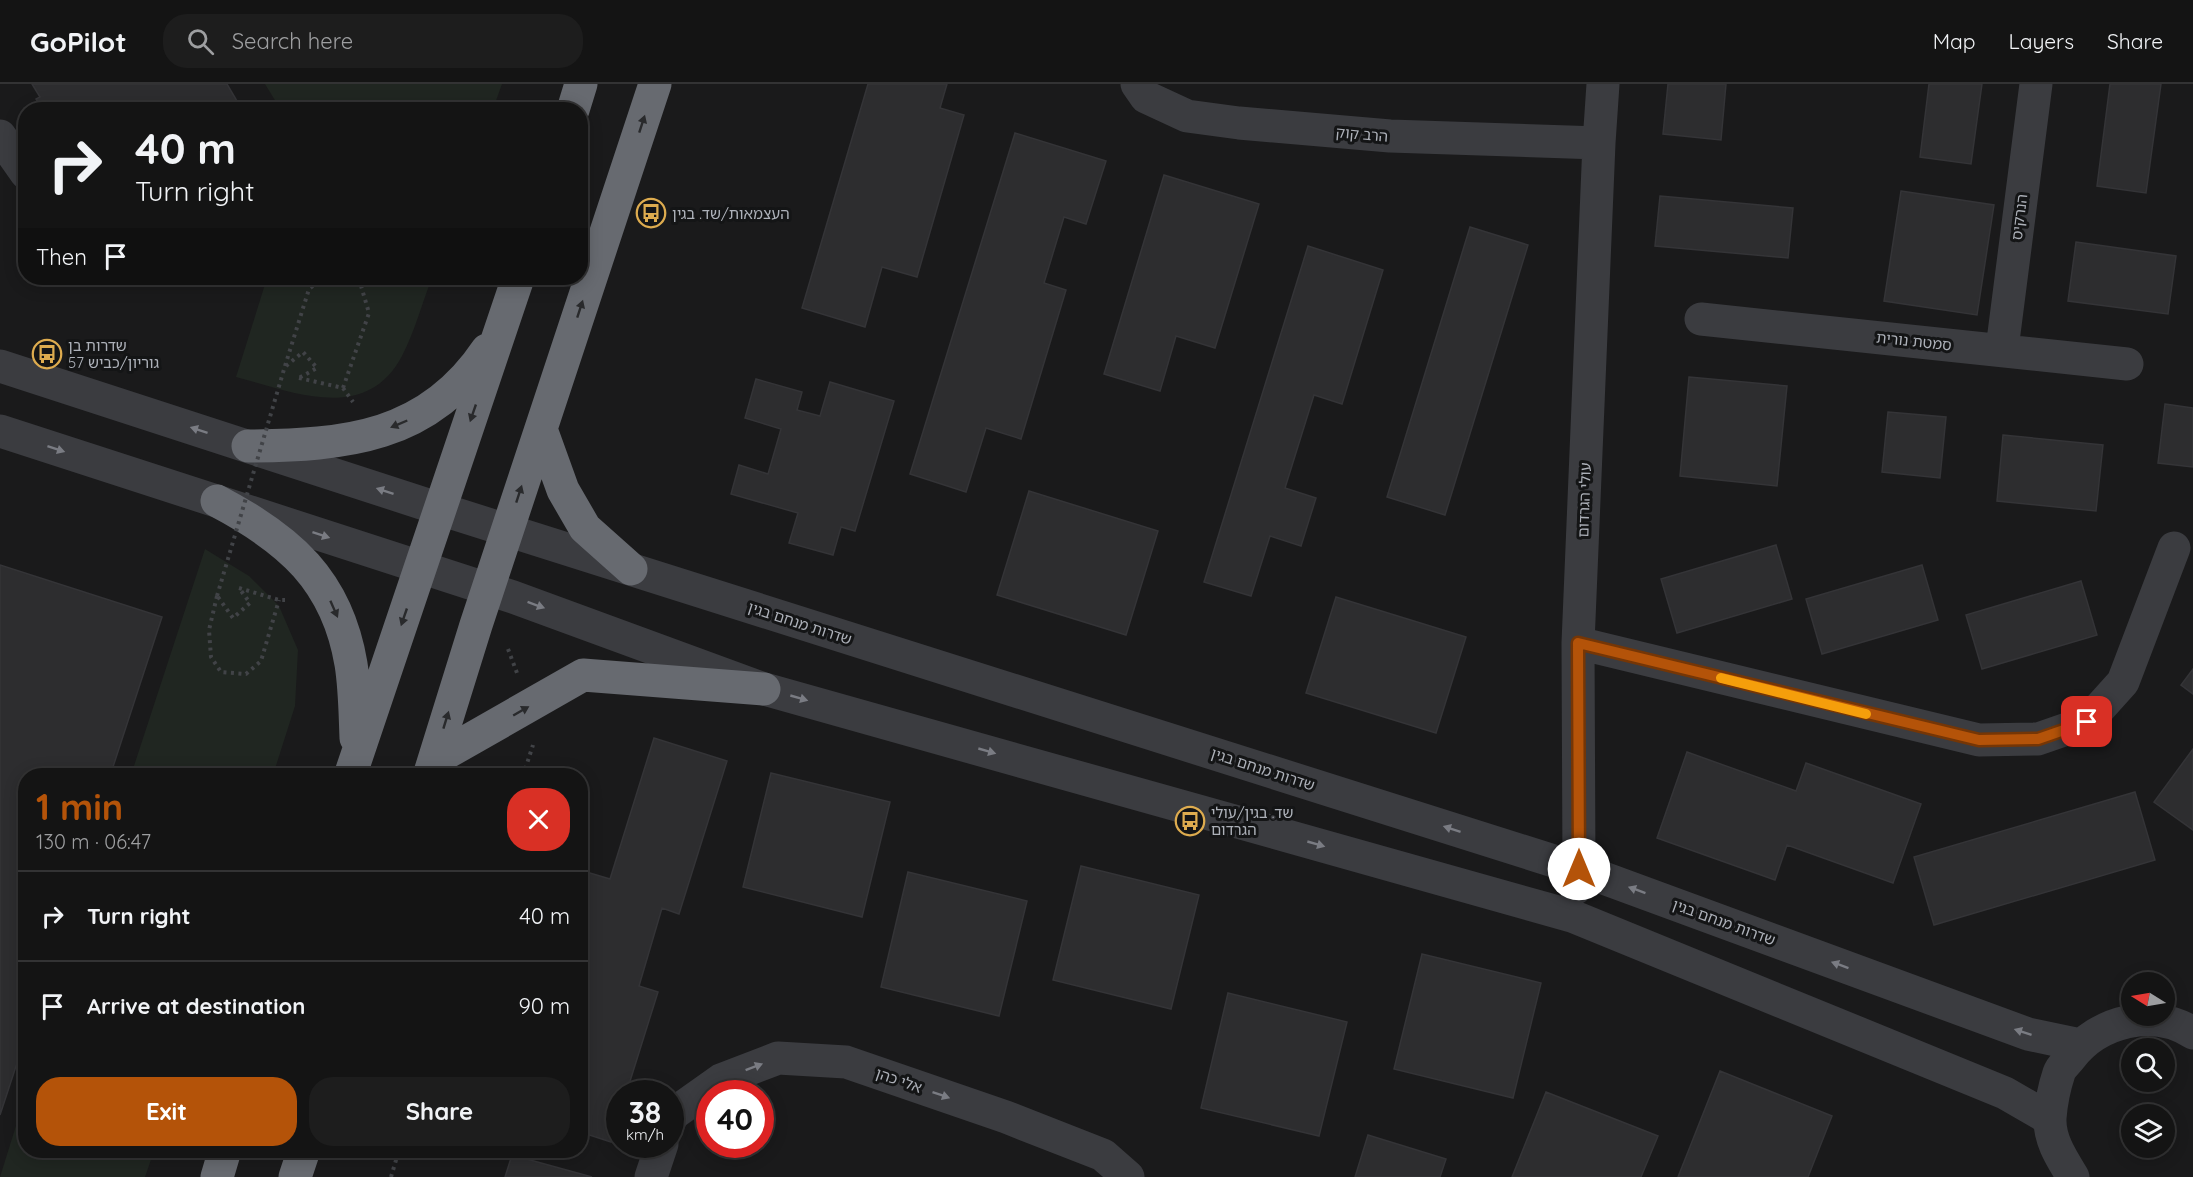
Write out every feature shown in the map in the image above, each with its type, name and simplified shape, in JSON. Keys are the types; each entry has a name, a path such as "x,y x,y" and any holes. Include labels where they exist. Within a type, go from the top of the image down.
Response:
{"highway":[{"path":"575,102 581,84"},
{"path":"431,768 507,530 655,84"},
{"path":"353,766 516,285"},
{"path":"248,446 317,445 347,441 376,434 404,423 431,408 455,389 478,364 501,329"},
{"path":"541,429 563,490 585,528 631,569"},
{"path":"217,501 265,528 286,544 306,563 329,598 344,636 351,665 353,766"},
{"path":"431,768 583,675 764,688"},
{"path":"217,1177 223,1158"},
{"path":"295,1177 301,1158"}],"street":[{"name":"עולי הגרדום","path":"1572,916 1579,869 1578,643 1603,84"},
{"name":"הנרקיס","path":"2002,349 2036,84"},
{"name":"הרב קוק","path":"1142,90 1187,116 1239,123 1390,136 1599,143"},
{"path":"0,136 18,162"},
{"name":"סמטת נורית","path":"1701,319 2127,364"},
{"name":"שדרות מנחם בגין","path":"0,366 440,509 1579,869 2028,1034 2080,1045"},
{"path":"0,431 488,589 764,688 1572,916 2005,1094 2050,1119"},
{"path":"1578,643 1979,740 2038,739 2087,722 2123,682 2174,548"},
{"path":"2069,1175 2056,1152 2050,1119 2060,1071 2080,1045 2117,1023 2150,1019 2189,1023"},
{"name":"אלי כהן","path":"684,1106 721,1080 778,1058 846,1062 1006,1117 1103,1155 1128,1177"},
{"path":"651,1177 657,1158"}],"path":[{"path":"217,596 233,618 250,603 239,588 279,600 261,661 246,674 221,672 211,657 209,630 217,596 285,366 309,289 314,285"},
{"path":"285,366 303,352 318,368 299,378 344,388 369,313 361,285"},
{"path":"526,768 534,742"},
{"path":"391,1177 397,1158"}],"shaded area":[{"path":"265,84 502,84 496,102 276,102"},
{"path":"265,285 430,285 402,356 387,377 369,390 349,396 327,398 281,390 236,377"},
{"path":"205,549 249,576 279,606 298,650 295,706 275,768 133,768"},
{"path":"18,1119 18,1158 152,1158 145,1177 0,1177"}],"building":[{"path":"32,84 227,84 237,101 38,102 36,99 40,97"},
{"path":"868,84 947,84 940,108 964,115 917,277 882,267 865,327 802,308"},
{"path":"1668,84 1726,84 1721,140 1663,134"},
{"path":"1929,84 1982,84 1971,164 1920,157"},
{"path":"2110,84 2161,84 2146,193 2097,186"},
{"path":"1015,133 1106,161 1086,224 1064,217 1044,283 1066,290 1021,439 986,428 966,492 910,474"},
{"path":"1164,175 1259,204 1215,348 1176,336 1160,391 1104,374"},
{"path":"1901,191 1994,205 1977,315 1884,301"},
{"path":"1660,196 1793,208 1788,258 1655,246"},
{"path":"1470,227 1528,245 1445,515 1387,497"},
{"path":"2076,242 2176,256 2168,314 2068,301"},
{"path":"1308,246 1383,270 1342,404 1314,395 1285,488 1316,498 1301,546 1270,536 1251,596 1204,582"},
{"path":"1689,377 1787,386 1777,486 1680,476"},
{"path":"756,379 802,392 797,410 820,416 830,382 894,401 855,531 841,527 833,555 789,543 798,513 731,494 739,465 768,474 781,429 745,418"},
{"path":"2165,404 2193,408 2193,467 2158,463"},
{"path":"1888,412 1946,417 1940,478 1882,472"},
{"path":"2003,435 2103,445 2096,511 1997,501"},
{"path":"1029,491 1158,531 1126,635 997,595"},
{"path":"1776,545 1792,599 1677,633 1661,579"},
{"path":"0,565 162,617 113,768 18,768 18,1060 0,1115"},
{"path":"1922,565 1938,620 1822,654 1806,599"},
{"path":"2081,581 2097,635 1982,669 1966,615"},
{"path":"1336,597 1466,637 1436,733 1306,693"},
{"path":"2193,669 2193,694 2181,685"},
{"path":"654,738 727,761 679,914 662,908 639,986 658,992 630,1080 606,1080 606,1140 588,1135 588,872 610,879"},
{"path":"2193,749 2193,830 2154,802"},
{"path":"1687,752 1796,791 1806,763 1921,804 1893,883 1787,845 1775,880 1657,838"},
{"path":"771,773 890,802 862,917 743,887"},
{"path":"2135,792 2155,860 1934,925 1914,857"},
{"path":"1081,866 1199,895 1171,1009 1053,980"},
{"path":"908,872 1027,901 999,1016 881,987"},
{"path":"1422,954 1541,983 1513,1098 1394,1069"},
{"path":"1228,993 1347,1022 1319,1136 1201,1108"},
{"path":"1720,1071 1832,1116 1808,1177 1678,1177"},
{"path":"1546,1092 1658,1136 1641,1177 1512,1177"},
{"path":"1368,1135 1446,1159 1440,1177 1355,1177"},
{"path":"511,1158 523,1158 592,1177 505,1177"}],"slow traffic":[{"path":"1721,678 1866,714"}],"place":[{"name":"העצמאות/שד. בגין","path":"651,213"},
{"name":"שדרות בן גוריון/כביש 57","path":"47,354"},
{"name":"שד. בגין/עולי הגרדום","path":"1190,821"}],"route":[{"path":"1579,869 1578,643 1979,740 2038,739 2087,722"}]}
